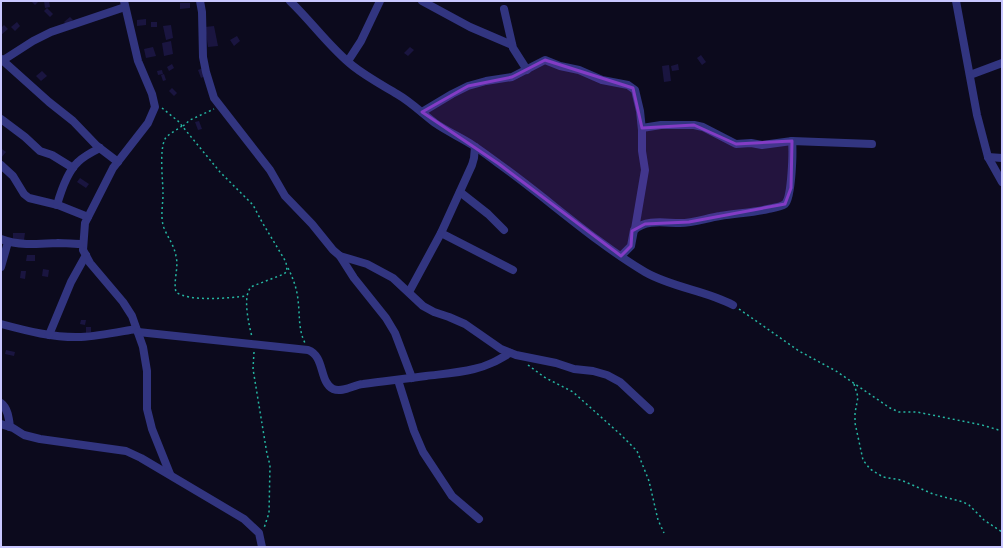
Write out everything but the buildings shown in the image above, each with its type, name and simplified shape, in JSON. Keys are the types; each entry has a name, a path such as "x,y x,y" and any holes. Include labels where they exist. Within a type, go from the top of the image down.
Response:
{"street":[{"path":"200,1 202,12 203,57 214,98 270,170 285,196 340,256 358,284 386,318 395,333 412,378"},
{"path":"290,1 348,61 365,76 398,94 456,137 474,146 543,197 589,234 621,256 666,283 708,294 733,305"},
{"path":"348,61 361,41 380,1"},
{"path":"422,1 470,27 512,45"},
{"path":"956,1 977,115 988,157 1002,182"},
{"path":"118,162 100,148 73,121 49,102 2,60 51,32 124,4 138,61 155,105 153,114 148,122 118,162 113,168 85,223 83,250 90,263 132,316 144,347 147,371 147,409 152,429 170,474"},
{"path":"504,9 512,45 527,70"},
{"path":"422,112 468,86 486,81 512,77 545,60 560,66 579,70 602,80 628,85 635,90 637,94 642,128 642,151 645,170 635,229 632,233 631,246 621,256"},
{"path":"970,75 1002,63"},
{"path":"1,119 25,137 40,151 52,155 73,168"},
{"path":"642,128 661,125 694,125 708,129 727,141 736,144 751,143 762,145 792,141 872,144"},
{"path":"635,229 645,224 658,222 689,222 778,207 785,204 791,188 792,141"},
{"path":"409,292 441,233 460,192 472,165 474,158 474,146"},
{"path":"57,204 61,191 73,168 78,162 100,148"},
{"path":"988,157 1002,158"},
{"path":"1,166 13,176 24,194 29,198 57,204 88,217"},
{"path":"460,192 488,214 504,230"},
{"path":"441,233 513,270"},
{"path":"1,267 5,240 39,245 59,243 83,244"},
{"path":"48,334 71,282 86,255"},
{"path":"340,256 367,264 393,278 423,306 465,324 486,340 510,353 556,363 574,369 593,371 607,375 620,382 650,410"},
{"path":"1,324 36,333 80,337 137,331 310,351 316,354 329,385 334,389 345,390 356,385 474,369 490,365 510,353"},
{"path":"398,380 414,431 423,452 452,496 479,519"},
{"path":"1,403 6,409 10,427"},
{"path":"1,424 24,435 40,439 126,450 158,469 170,474 244,519 253,527 260,537 262,547"}],"path":[{"path":"155,105 163,109 182,126 220,172 253,205 286,262 294,279 298,300 298,314 301,334 310,351"},
{"path":"221,107 194,118 167,137 164,141 162,163 164,195 163,220 164,227 174,246 177,264 175,290 179,295 203,298 234,298 246,296"},
{"path":"260,537 269,512 270,465 253,369 254,345 246,296 249,288 284,274 287,271 287,266"},
{"path":"733,305 799,351 836,371 890,408 899,412 917,412 982,425 1002,431"},
{"path":"520,356 532,369 573,392 637,451 649,481 655,508 664,533"},
{"path":"853,383 858,397 855,423 863,460 870,469 883,476 901,480 933,494 963,502 969,505 984,520 1002,532"}],"highlighted area":[{"path":"545,60 633,88 642,128 694,125 736,144 792,141 791,188 785,204 689,222 645,224 632,231 631,246 621,256 499,164 422,112 468,86 512,77"}]}
